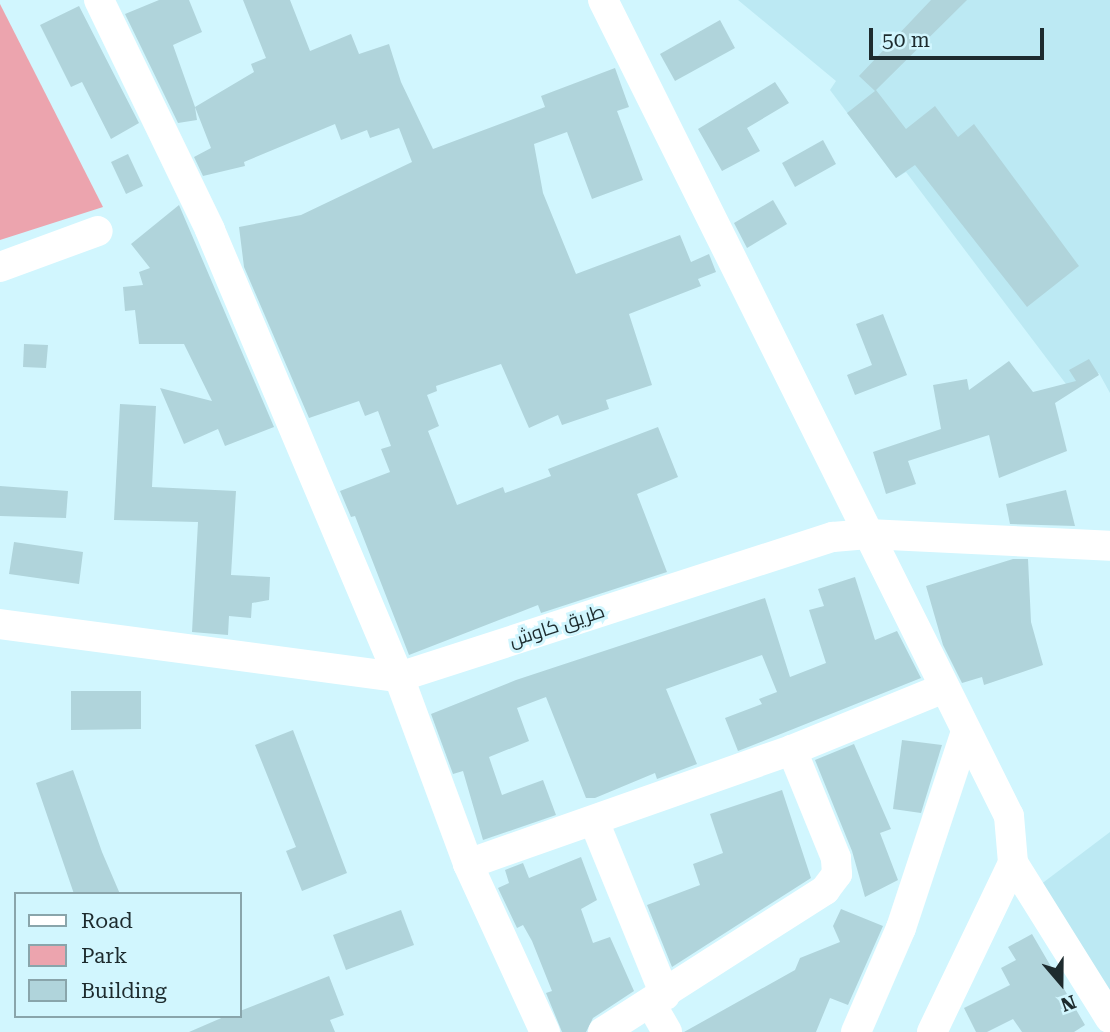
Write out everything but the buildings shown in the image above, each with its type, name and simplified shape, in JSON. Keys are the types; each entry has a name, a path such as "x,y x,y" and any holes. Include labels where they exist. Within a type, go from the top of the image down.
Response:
{"street":[{"path":"99,0 210,230 399,677 468,864 545,1032"},
{"path":"603,0 1009,816 1013,863 1110,1018"},
{"path":"0,267 98,231"},
{"name":"طريق كاوش","path":"0,624 399,677 833,537 868,534 1110,546"},
{"path":"468,864 792,750 944,688"},
{"path":"860,1031 901,928 966,731"},
{"path":"603,1032 825,890 837,874 836,858 792,750"},
{"path":"594,821 658,999 667,1032"},
{"path":"932,1032 1013,863"},
{"path":"1101,1032 1110,1026"}],"shaded area":[{"path":"738,0 1110,0 1110,393 1099,373 1069,388 906,172 896,178 830,90 836,81"},
{"path":"1110,832 1110,999 1036,888"}],"green space":[{"path":"0,4 103,207 0,240"}]}
